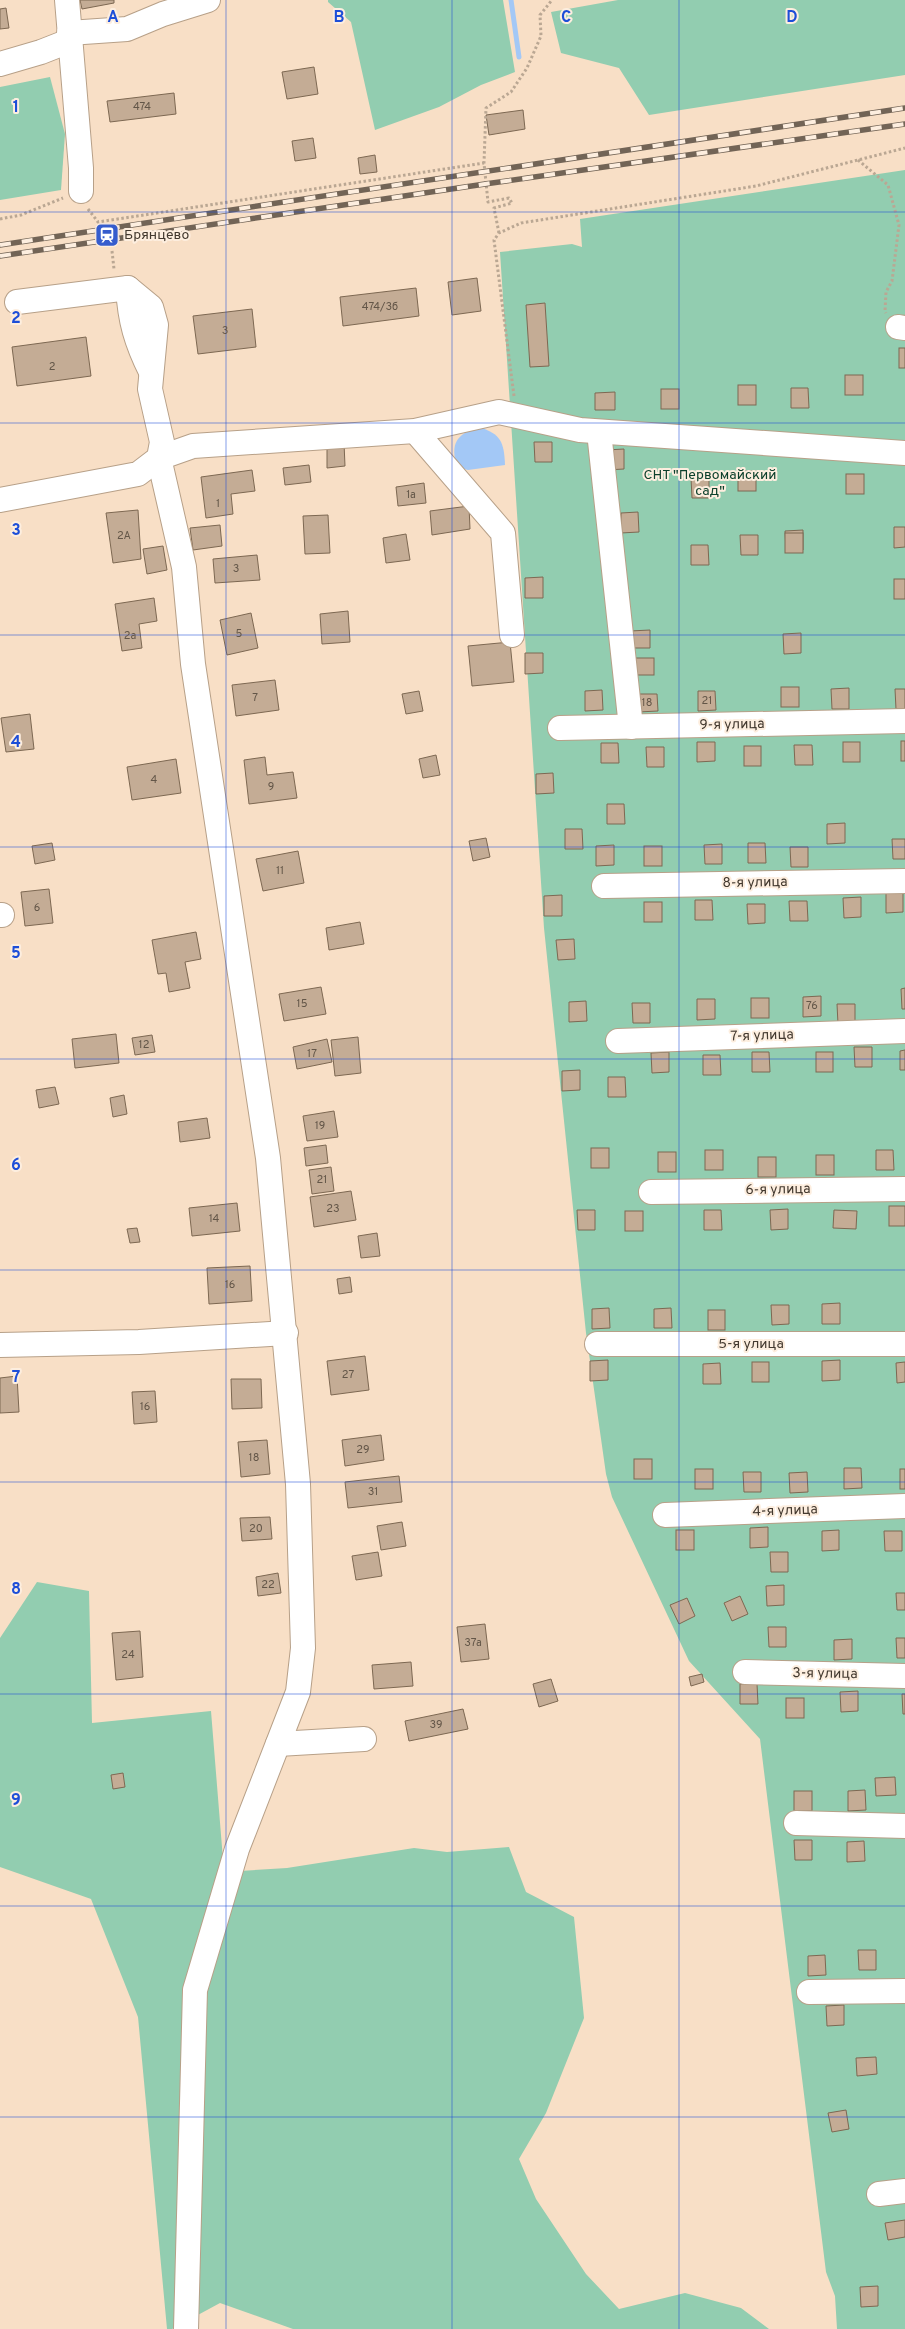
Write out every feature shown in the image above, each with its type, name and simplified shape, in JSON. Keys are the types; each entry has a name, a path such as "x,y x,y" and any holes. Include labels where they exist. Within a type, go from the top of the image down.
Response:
{"street":[{"path":"67,0 82,168 81,191"},
{"path":"0,64 41,52 69,37 128,29 163,14 208,0"},
{"path":"17,302 128,288 151,307 156,325 150,389 162,442 159,458 184,567 192,664 268,1158 286,1333 298,1484 303,1648 298,1692 237,1849 195,1990 186,2329"},
{"path":"0,500 138,474 159,458 193,446 415,431 500,412 516,414 580,430 905,453"},
{"path":"415,431 503,533 512,635"},
{"path":"600,441 631,727"},
{"name":"9-я улица","path":"560,728 905,721"},
{"name":"8-я улица","path":"604,886 905,881"},
{"name":"7-я улица","path":"618,1041 905,1031"},
{"name":"6-я улица","path":"651,1192 905,1189"},
{"path":"0,1345 139,1342 286,1333"},
{"name":"5-я улица","path":"597,1344 905,1344"},
{"name":"4-я улица","path":"665,1515 905,1506"},
{"name":"3-я улица","path":"745,1672 905,1676"},
{"path":"278,1744 364,1739"},
{"path":"796,1823 905,1826"},
{"path":"809,1992 905,1991"},
{"path":"879,2194 905,2191"}],"path":[{"path":"499,233 494,208 512,203 509,198 488,202 484,163 486,108 511,92 527,68 541,36 540,15 552,0"},
{"path":"516,414 494,240 499,233 521,223 756,186 905,148"},
{"path":"858,159 888,185 899,225 892,281 886,292 885,311 901,327"},
{"path":"98,222 484,163"},
{"path":"0,219 21,215 81,191"}],"green space":[{"path":"328,0 503,0 515,72 481,85 439,107 375,130 351,22"},
{"path":"618,0 905,0 905,75 649,115 619,68 561,53 551,12"},
{"path":"50,77 65,134 61,190 0,200 0,87"},
{"name":"СНТ \"Первомайский сад\"","path":"905,170 905,2329 837,2329 835,2296 826,2272 760,1739 689,1661 612,1497 606,1474 586,1333 544,928 500,252 572,244 582,247 580,219"},
{"path":"37,1582 89,1591 92,1723 211,1711 224,1872 287,1868 414,1848 447,1852 509,1847 526,1892 574,1917 584,2018 546,2113 519,2159 536,2199 586,2274 619,2309 685,2293 741,2308 769,2329 293,2329 220,2303 172,2329 167,2329 138,2017 91,1899 0,1867 0,1638"}],"water":[{"path":"479,427 497,436 500,440 504,450 505,465 468,470 457,467 454,452 457,441 465,433"}],"building":[{"path":"80,0 114,0 114,3 82,9"},
{"path":"6,8 9,28 0,29 0,9"},
{"path":"314,67 318,94 287,99 282,72"},
{"path":"174,93 176,114 110,122 107,101"},
{"path":"523,110 525,129 489,135 486,115"},
{"path":"313,138 316,158 295,161 292,141"},
{"path":"375,155 377,172 360,174 358,158"},
{"path":"477,278 481,311 452,315 448,282"},
{"path":"416,288 419,316 343,326 340,297"},
{"path":"545,303 549,366 530,367 526,305"},
{"path":"252,309 256,347 198,354 193,316"},
{"path":"86,337 91,376 17,386 12,347"},
{"path":"899,348 905,348 905,368 899,368"},
{"path":"845,375 863,375 863,395 845,395"},
{"path":"738,385 756,385 756,405 738,405"},
{"path":"791,388 808,388 809,408 791,408"},
{"path":"661,389 679,389 679,409 661,409"},
{"path":"615,392 615,410 595,410 595,393"},
{"path":"534,442 552,442 552,462 535,462"},
{"path":"344,443 345,466 327,468 327,445"},
{"path":"624,449 624,469 606,470 606,450"},
{"path":"309,465 311,482 285,485 283,468"},
{"path":"252,470 255,491 231,494 233,514 206,518 201,477"},
{"path":"738,471 756,471 756,491 738,491"},
{"path":"846,474 864,474 864,494 846,494"},
{"path":"691,478 709,478 709,498 692,498"},
{"path":"424,483 426,503 398,506 396,487"},
{"path":"469,506 470,529 432,535 430,511"},
{"path":"138,510 141,559 113,563 106,513"},
{"path":"638,512 639,532 621,533 621,513"},
{"path":"328,515 330,553 305,554 303,516"},
{"path":"220,525 222,546 193,550 190,528"},
{"path":"894,527 905,527 905,547 894,548"},
{"path":"803,530 803,550 786,551 785,531"},
{"path":"785,533 803,533 803,553 785,553"},
{"path":"406,534 410,560 386,563 383,538"},
{"path":"740,535 758,535 758,555 741,555"},
{"path":"691,545 708,545 709,565 691,565"},
{"path":"163,546 167,570 147,574 143,549"},
{"path":"257,555 260,580 215,583 213,559"},
{"path":"543,577 543,598 525,598 525,578"},
{"path":"894,579 905,579 905,599 894,599"},
{"path":"154,598 157,621 139,624 142,648 122,651 115,604"},
{"path":"348,611 350,642 322,644 320,614"},
{"path":"251,613 258,648 227,655 220,620"},
{"path":"650,630 650,648 630,648 630,631"},
{"path":"801,633 801,653 784,654 783,634"},
{"path":"510,642 514,682 472,686 468,646"},
{"path":"525,653 543,653 543,673 525,674"},
{"path":"634,658 654,658 654,675 634,675"},
{"path":"275,680 279,710 236,716 232,685"},
{"path":"781,687 799,687 799,707 781,707"},
{"path":"849,688 849,709 832,709 831,689"},
{"path":"895,689 905,689 905,709 896,709"},
{"path":"602,690 603,710 585,711 585,691"},
{"path":"419,691 423,711 406,714 402,694"},
{"path":"698,691 715,691 716,710 698,711"},
{"path":"637,694 657,694 658,711 638,712"},
{"path":"30,714 34,749 6,752 1,718"},
{"path":"901,741 905,741 905,761 901,761"},
{"path":"697,742 715,742 715,761 697,762"},
{"path":"843,742 860,742 860,762 843,762"},
{"path":"601,743 618,743 619,763 601,763"},
{"path":"794,745 812,745 813,765 795,765"},
{"path":"744,746 761,746 761,766 744,766"},
{"path":"646,747 664,747 664,767 647,767"},
{"path":"436,755 440,775 423,778 419,759"},
{"path":"265,757 267,775 293,772 297,798 249,804 244,760"},
{"path":"176,759 181,793 132,800 127,767"},
{"path":"553,773 554,793 536,794 536,774"},
{"path":"607,804 624,804 625,824 607,824"},
{"path":"845,823 845,843 827,844 827,824"},
{"path":"565,829 582,829 583,849 565,849"},
{"path":"486,838 490,857 473,861 469,841"},
{"path":"892,839 905,839 905,859 893,859"},
{"path":"52,843 55,860 35,864 32,846"},
{"path":"748,843 765,843 766,863 748,863"},
{"path":"722,844 722,864 705,864 704,845"},
{"path":"614,845 614,865 596,866 596,846"},
{"path":"644,846 662,846 662,866 644,866"},
{"path":"790,847 808,847 808,867 791,867"},
{"path":"298,851 304,883 263,891 256,859"},
{"path":"49,889 53,923 25,926 21,892"},
{"path":"903,892 903,912 886,913 886,893"},
{"path":"562,895 562,916 544,916 544,896"},
{"path":"861,897 861,917 844,918 843,898"},
{"path":"695,900 712,900 713,920 695,920"},
{"path":"789,901 807,901 808,921 790,921"},
{"path":"644,902 662,902 662,922 644,922"},
{"path":"747,904 765,904 765,923 748,924"},
{"path":"360,922 364,944 329,950 326,928"},
{"path":"196,932 201,959 185,962 190,988 169,992 166,973 158,974 152,940"},
{"path":"574,939 575,959 558,960 556,940"},
{"path":"321,987 326,1014 284,1021 279,994"},
{"path":"905,988 905,1009 902,1009 901,989"},
{"path":"821,996 821,1016 803,1017 803,997"},
{"path":"751,998 769,998 769,1018 751,1018"},
{"path":"697,999 715,999 715,1019 697,1020"},
{"path":"586,1001 587,1021 569,1022 569,1002"},
{"path":"632,1003 650,1003 650,1023 633,1023"},
{"path":"837,1004 855,1004 855,1024 838,1024"},
{"path":"116,1034 119,1063 75,1068 72,1039"},
{"path":"152,1035 155,1052 135,1055 132,1038"},
{"path":"358,1037 361,1073 335,1076 331,1040"},
{"path":"327,1039 332,1062 297,1069 293,1047"},
{"path":"854,1047 872,1047 872,1067 855,1067"},
{"path":"905,1050 905,1070 900,1070 900,1051"},
{"path":"669,1052 669,1072 652,1073 651,1053"},
{"path":"752,1052 769,1052 770,1072 752,1072"},
{"path":"816,1052 833,1052 833,1072 816,1072"},
{"path":"703,1055 720,1055 721,1075 703,1075"},
{"path":"580,1070 580,1090 562,1091 562,1071"},
{"path":"608,1077 625,1077 626,1097 608,1097"},
{"path":"55,1087 59,1104 39,1108 36,1090"},
{"path":"124,1095 127,1114 113,1117 110,1098"},
{"path":"334,1111 338,1137 307,1141 303,1116"},
{"path":"207,1118 210,1138 180,1142 178,1122"},
{"path":"326,1145 328,1163 306,1166 304,1148"},
{"path":"591,1148 609,1148 609,1168 591,1168"},
{"path":"705,1150 723,1150 723,1170 705,1170"},
{"path":"876,1150 893,1150 894,1170 876,1170"},
{"path":"658,1152 676,1152 676,1172 658,1172"},
{"path":"816,1155 834,1155 834,1175 816,1175"},
{"path":"758,1157 776,1157 776,1177 758,1177"},
{"path":"331,1167 334,1191 312,1194 309,1170"},
{"path":"351,1191 356,1220 314,1227 310,1197"},
{"path":"237,1203 240,1231 192,1236 189,1208"},
{"path":"889,1206 905,1206 905,1226 889,1226"},
{"path":"788,1209 788,1229 771,1230 770,1210"},
{"path":"577,1210 595,1210 595,1230 578,1230"},
{"path":"704,1210 721,1210 722,1230 704,1230"},
{"path":"834,1210 857,1211 856,1229 833,1228"},
{"path":"625,1211 643,1211 643,1231 625,1231"},
{"path":"137,1228 140,1242 130,1243 127,1229"},
{"path":"377,1233 380,1256 361,1258 358,1236"},
{"path":"250,1266 252,1301 209,1304 207,1268"},
{"path":"350,1277 352,1292 339,1294 337,1279"},
{"path":"840,1303 840,1324 822,1324 822,1304"},
{"path":"771,1305 789,1305 789,1324 772,1325"},
{"path":"609,1308 610,1328 592,1329 592,1309"},
{"path":"671,1308 672,1328 654,1328 654,1309"},
{"path":"708,1310 725,1310 725,1330 708,1330"},
{"path":"365,1356 369,1390 331,1395 327,1361"},
{"path":"608,1360 608,1380 590,1381 590,1361"},
{"path":"840,1360 840,1380 822,1381 822,1361"},
{"path":"752,1362 769,1362 769,1382 752,1382"},
{"path":"905,1362 905,1382 897,1383 896,1363"},
{"path":"720,1363 721,1384 703,1384 703,1364"},
{"path":"17,1376 19,1412 0,1413 0,1378"},
{"path":"231,1379 261,1379 262,1408 232,1409"},
{"path":"155,1391 157,1422 134,1424 132,1392"},
{"path":"381,1435 384,1460 345,1466 342,1440"},
{"path":"267,1440 270,1474 241,1477 238,1442"},
{"path":"634,1459 652,1459 652,1479 634,1479"},
{"path":"844,1468 861,1468 862,1488 844,1489"},
{"path":"695,1469 713,1469 713,1489 695,1489"},
{"path":"900,1469 905,1469 905,1489 900,1489"},
{"path":"743,1472 761,1472 761,1492 744,1492"},
{"path":"807,1472 808,1492 790,1493 789,1473"},
{"path":"399,1476 402,1502 348,1508 345,1482"},
{"path":"270,1517 272,1539 242,1541 240,1518"},
{"path":"402,1522 406,1546 381,1550 377,1526"},
{"path":"768,1527 768,1547 750,1548 750,1528"},
{"path":"676,1530 694,1530 694,1550 676,1550"},
{"path":"839,1530 839,1550 822,1551 822,1531"},
{"path":"884,1531 902,1531 902,1551 885,1551"},
{"path":"378,1552 382,1576 356,1580 352,1556"},
{"path":"770,1552 788,1552 788,1572 771,1572"},
{"path":"278,1573 281,1593 258,1596 256,1577"},
{"path":"784,1585 784,1605 767,1606 766,1586"},
{"path":"896,1593 905,1593 905,1610 897,1610"},
{"path":"740,1596 748,1614 732,1621 724,1603"},
{"path":"687,1598 695,1616 679,1624 670,1605"},
{"path":"485,1624 489,1659 461,1662 457,1627"},
{"path":"768,1627 786,1627 786,1647 769,1647"},
{"path":"140,1631 143,1677 116,1680 112,1633"},
{"path":"896,1638 905,1638 905,1658 897,1658"},
{"path":"852,1639 852,1659 834,1660 834,1640"},
{"path":"411,1662 413,1686 374,1689 372,1665"},
{"path":"702,1674 704,1682 691,1686 689,1677"},
{"path":"551,1679 558,1701 539,1707 533,1684"},
{"path":"740,1684 757,1684 758,1704 740,1704"},
{"path":"858,1691 858,1711 841,1712 840,1692"},
{"path":"902,1694 905,1694 905,1714 903,1714"},
{"path":"786,1698 804,1698 804,1718 786,1718"},
{"path":"463,1709 468,1729 409,1741 405,1721"},
{"path":"123,1773 125,1787 113,1789 111,1775"},
{"path":"895,1777 896,1795 876,1796 875,1778"},
{"path":"865,1790 866,1810 848,1811 848,1791"},
{"path":"794,1791 812,1791 812,1811 794,1811"},
{"path":"794,1840 812,1840 812,1860 795,1860"},
{"path":"864,1841 865,1861 847,1862 847,1842"},
{"path":"858,1950 876,1950 876,1970 859,1970"},
{"path":"825,1955 826,1975 808,1976 808,1956"},
{"path":"844,2005 844,2025 827,2026 826,2006"},
{"path":"876,2057 877,2074 857,2076 856,2058"},
{"path":"846,2110 849,2129 832,2132 828,2113"},
{"path":"905,2220 905,2237 888,2240 885,2223"},
{"path":"878,2286 878,2306 861,2307 860,2287"}],"waterway":[{"path":"511,0 519,57"}],"railway":[{"path":"0,245 905,108"},
{"path":"0,256 905,124"}],"place":[{"name":"Брянцево","path":"107,235"}]}
